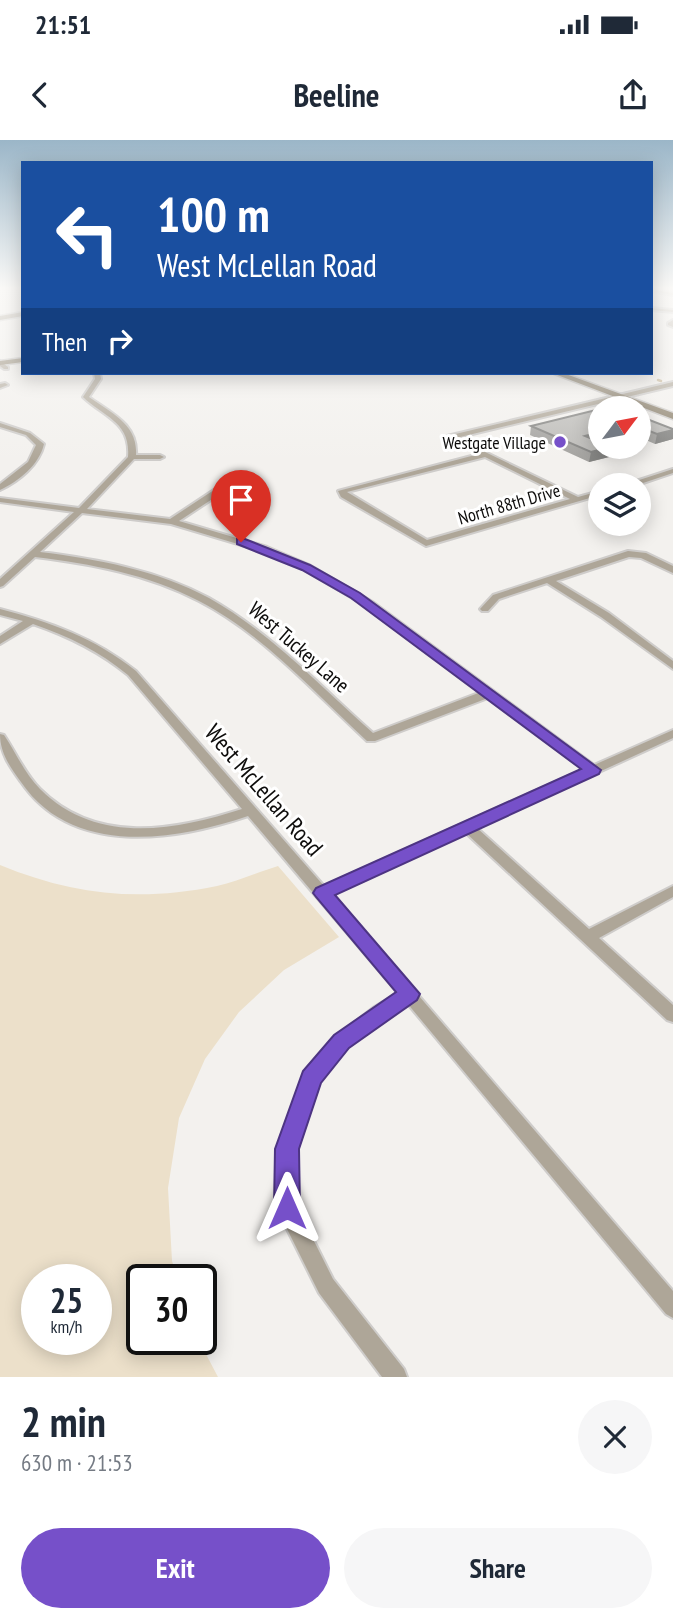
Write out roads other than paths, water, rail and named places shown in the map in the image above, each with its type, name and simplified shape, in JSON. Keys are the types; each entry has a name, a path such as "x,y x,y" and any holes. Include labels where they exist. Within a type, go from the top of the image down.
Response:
{"main road":[{"path":"1,365 21,360"},
{"path":"1,365 21,365"},
{"path":"561,375 618,396"},
{"path":"580,375 673,409"},
{"path":"651,408 673,416"}],"street":[{"path":"0,584 82,509 132,457 133,439 127,426 86,397 98,379 97,375"},
{"path":"625,396 673,384"},
{"path":"578,500 449,437 588,405"},
{"path":"0,425 28,433 40,444 39,455 32,463 0,488"},
{"name":"North 88th Drive","path":"485,454 342,491 354,501 426,543 588,497"},
{"path":"132,457 160,457"},
{"path":"651,478 673,471"},
{"path":"172,522 226,486 250,478"},
{"path":"0,500 172,522 264,549 340,585 593,770"},
{"path":"264,549 278,543"},
{"path":"485,608 496,597 635,553 673,570"},
{"name":"West Tuckey Lane","path":"32,554 83,560 146,576 223,610 255,633 370,738 490,693"},
{"path":"548,580 605,615 673,666"},
{"name":"West McLellan Road","path":"0,612 73,634 115,657 144,686 673,1307"},
{"path":"0,641 32,620"},
{"path":"322,893 673,734"},
{"path":"0,738 33,790 66,817 93,827 135,834 183,831 252,810"},
{"path":"467,827 673,1014"},
{"path":"588,937 673,891"},
{"path":"396,1377 326,1286 287,1208 287,1149 311,1078 342,1042 409,994"}],"place":[{"name":"Westgate Village","path":"560,442"}]}
